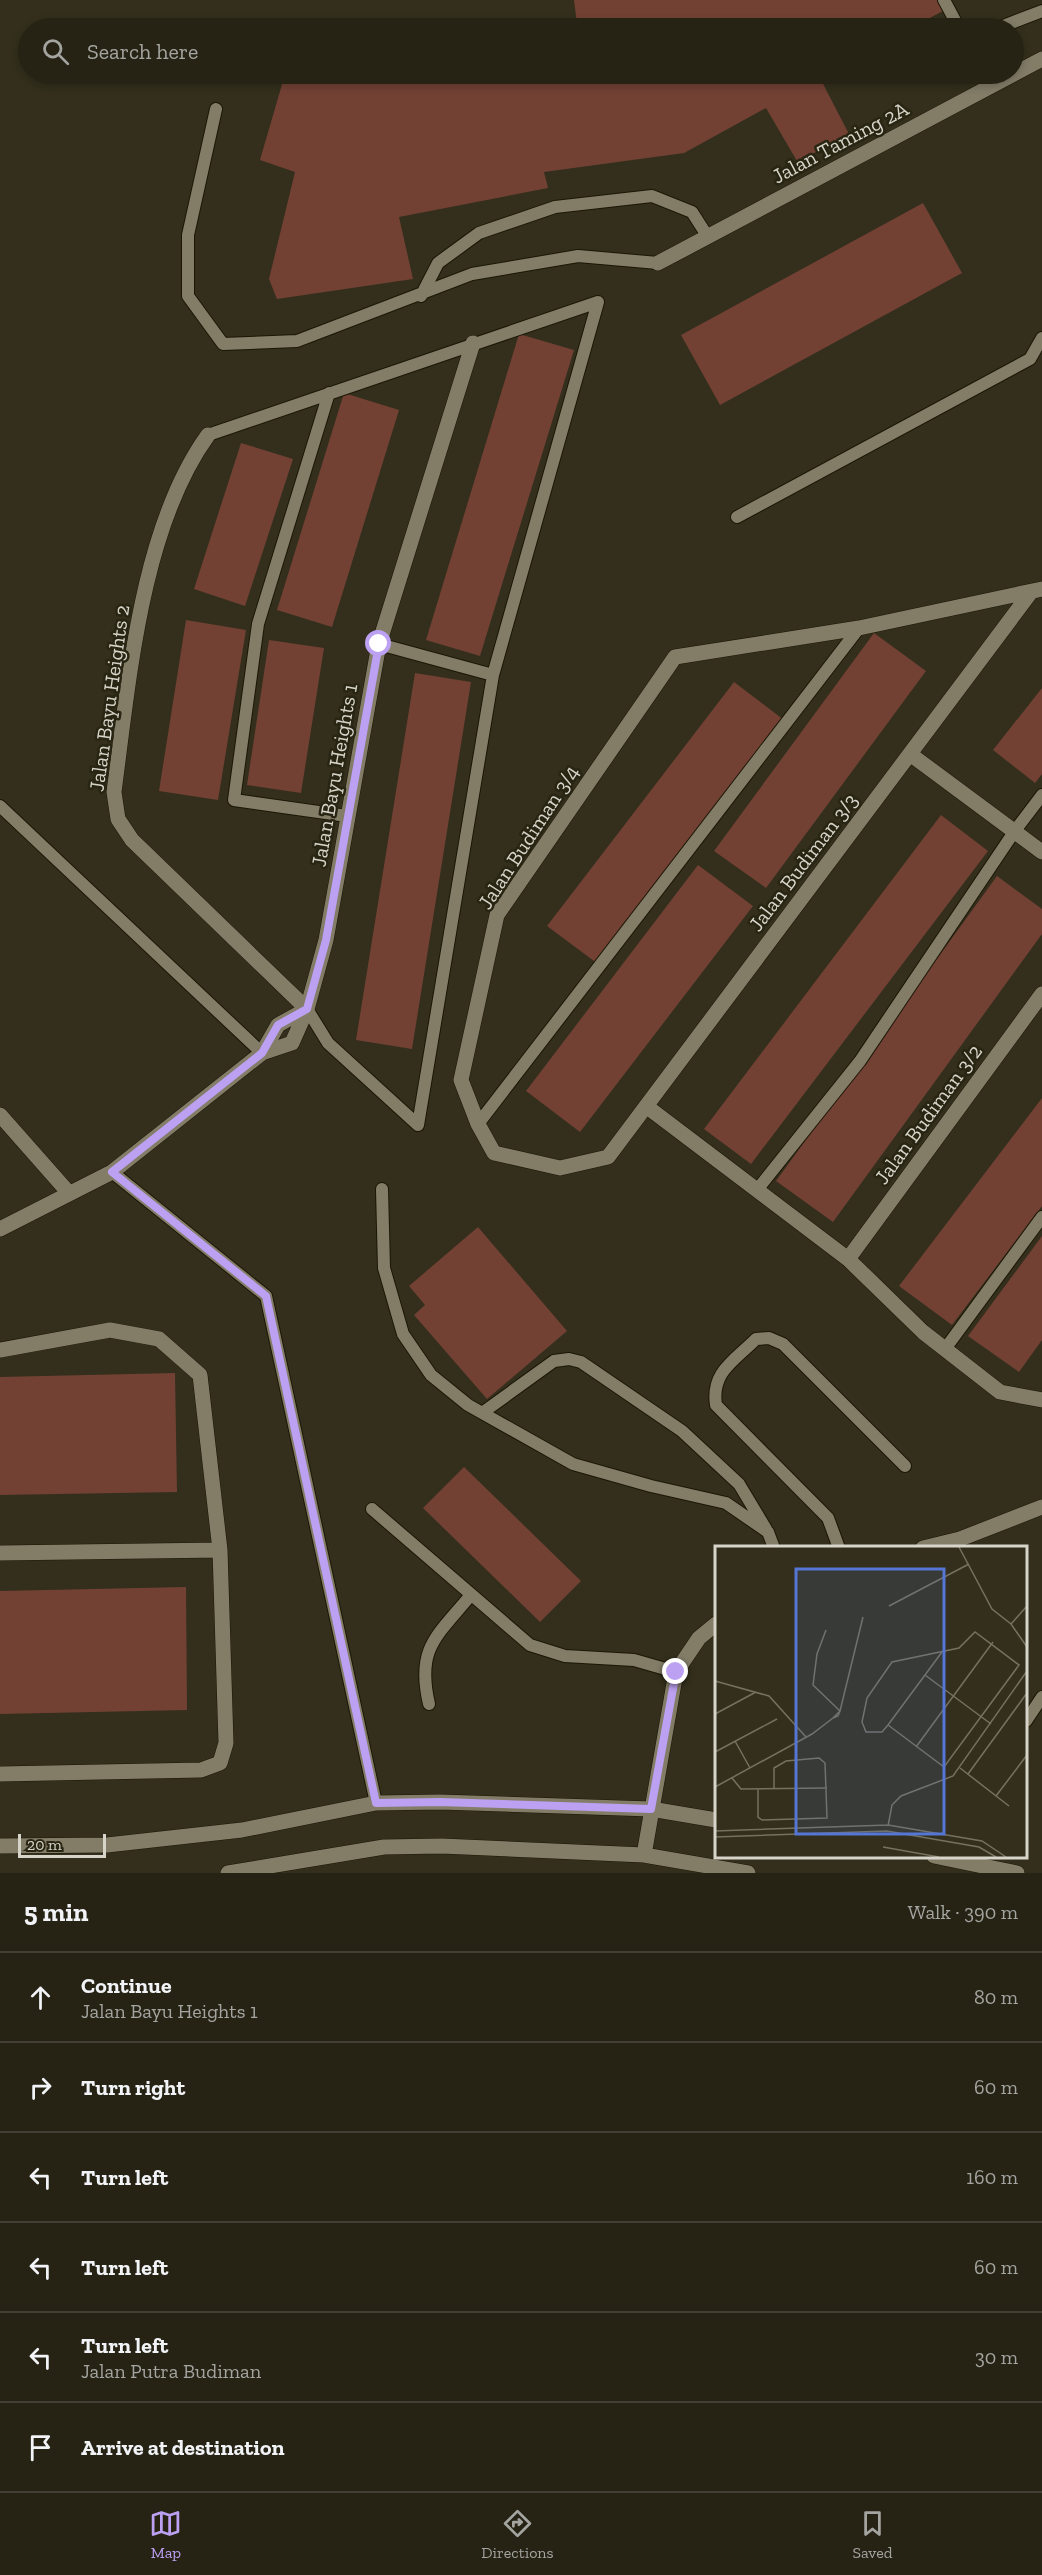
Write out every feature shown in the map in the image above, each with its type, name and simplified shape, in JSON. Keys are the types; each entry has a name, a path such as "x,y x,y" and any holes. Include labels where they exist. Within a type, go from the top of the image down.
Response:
{"street":[{"name":"Jalan Taming 2A","path":"1024,66 1042,59"},
{"name":"Jalan Taming 2A","path":"658,263 979,84"},
{"name":"Jalan Bayu Heights 1","path":"262,1053 292,1043 307,1009 326,940 379,644 473,344"},
{"name":"Jalan Bayu Heights 2","path":"208,435 182,476 143,600 114,792 118,819 132,840 307,1009"},
{"path":"859,628 1036,591"},
{"name":"Jalan Budiman 3/3","path":"608,1158 910,754 1036,591"},
{"name":"Jalan Budiman 3/4","path":"608,1158 560,1168 519,1160 494,1153 478,1124 461,1080 496,915 675,657 859,628"},
{"path":"910,754 1042,852"},
{"name":"Jalan Budiman 3/2","path":"848,1258 1042,994"},
{"path":"0,1229 68,1192 112,1172 262,1053 278,1025 307,1009"},
{"path":"646,1106 848,1258 923,1332 1000,1392 1042,1400"},
{"path":"0,1115 68,1192"},
{"path":"0,1350 110,1330 159,1339 200,1375 220,1550 226,1743 220,1763 201,1770 0,1774"},
{"path":"931,1546 960,1539 1042,1507"},
{"path":"0,1553 220,1550"},
{"path":"644,1855 676,1672 699,1638 715,1626"},
{"path":"0,1846 106,1845 242,1830 376,1803 440,1802 651,1809 715,1820"},
{"path":"228,1873 384,1847 442,1846 644,1855 748,1873"},
{"path":"939,1858 1017,1873"}],"lane":[{"path":"944,0 954,18"},
{"path":"1024,18 1042,11"},
{"path":"216,109 188,235 188,296 223,344 297,341 421,296 472,274 578,256 658,263"},
{"path":"421,296 438,263 479,233 555,207 652,196 692,212 708,237"},
{"path":"208,435 598,302 493,675 418,1125 328,1043 307,1009"},
{"path":"737,517 1030,359 1042,338"},
{"path":"329,393 258,624 234,800 347,816"},
{"path":"478,1124 859,628"},
{"path":"379,644 493,675"},
{"path":"757,1190 860,1061 1014,832 1042,795"},
{"path":"0,806 262,1053"},
{"path":"112,1172 266,1296 376,1803"},
{"path":"382,1189 384,1268 403,1334 431,1375 468,1405 573,1464 651,1486 726,1503 768,1532"},
{"path":"945,1349 1042,1217"},
{"path":"838,1546 828,1518 716,1405 713,1388 719,1376 756,1339 769,1338 783,1344 905,1466"},
{"path":"482,1413 554,1361 569,1359 581,1362 681,1431 739,1484 768,1532 773,1546"},
{"path":"372,1509 470,1596 530,1645 565,1656 634,1660 676,1672"},
{"path":"429,1704 424,1682 425,1658 442,1629 470,1596"},
{"path":"1033,1717 1042,1697"}],"building":[{"path":"574,0 937,0 943,11 930,18 576,18"},
{"path":"282,84 823,84 850,136 797,161 766,108 684,153 544,172 548,188 399,217 413,279 277,299 269,279 295,172 260,160"},
{"path":"923,203 962,273 720,405 681,335"},
{"path":"519,334 574,350 480,656 426,640"},
{"path":"344,393 399,410 332,627 277,610"},
{"path":"241,443 293,459 245,606 194,589"},
{"path":"186,620 246,630 218,800 159,791"},
{"path":"874,633 926,671 766,888 714,851"},
{"path":"269,640 324,648 301,793 247,785"},
{"path":"415,673 471,682 412,1049 356,1040"},
{"path":"734,682 784,720 598,964 547,926"},
{"path":"1042,688 1042,774 1035,783 993,750"},
{"path":"941,815 988,851 751,1164 704,1129"},
{"path":"698,865 753,906 580,1132 526,1091"},
{"path":"997,876 1042,909 1042,934 833,1222 776,1181"},
{"path":"1042,1098 1042,1206 952,1325 899,1286"},
{"path":"478,1227 567,1331 487,1399 414,1315 425,1305 409,1286"},
{"path":"1042,1236 1042,1340 1019,1372 968,1336"},
{"path":"175,1373 177,1492 0,1495 0,1377"},
{"path":"464,1467 581,1581 540,1622 423,1508"},
{"path":"186,1587 187,1710 0,1714 0,1591"}],"route":[{"path":"379,644 326,940 307,1009 278,1025 262,1053 112,1172 266,1296 376,1803 440,1802 651,1809 676,1672"}]}
